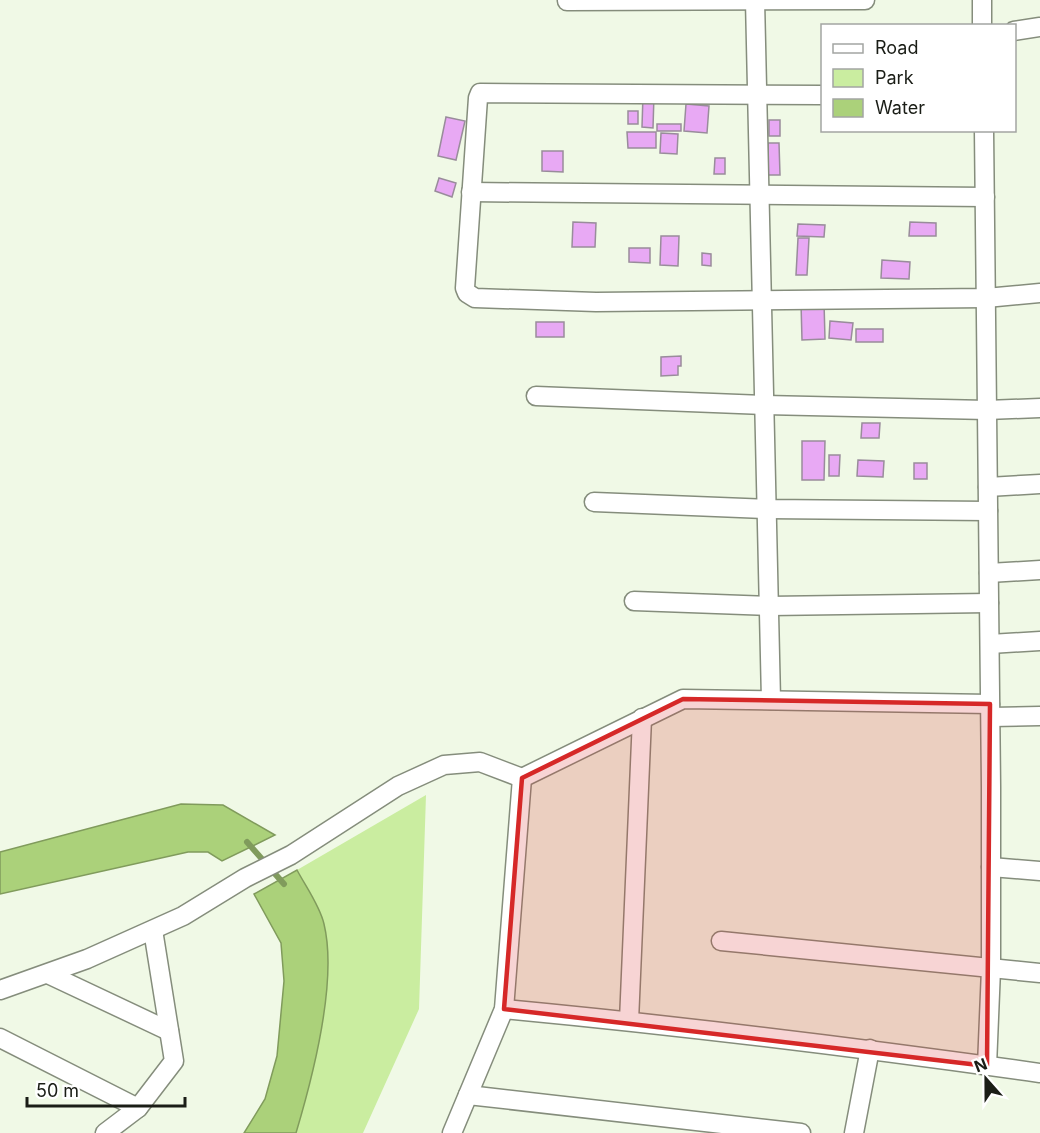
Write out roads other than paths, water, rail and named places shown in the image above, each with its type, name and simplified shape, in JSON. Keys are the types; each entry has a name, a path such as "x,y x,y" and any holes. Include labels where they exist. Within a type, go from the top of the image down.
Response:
{"street":[{"path":"756,0 771,700"},
{"path":"567,1 865,0"},
{"path":"982,0 982,24"},
{"path":"1016,31 1040,27"},
{"path":"821,95 480,93 471,192 465,288 467,293 475,298 596,302 986,298 1040,292"},
{"path":"984,132 991,710 991,969 987,1066"},
{"path":"471,192 985,197"},
{"path":"536,396 765,405 987,410 1040,408"},
{"path":"988,487 1040,484"},
{"path":"594,502 988,512"},
{"path":"989,573 1040,570"},
{"path":"634,601 769,606 989,603"},
{"path":"990,644 1040,641"},
{"path":"0,990 87,960 183,916 244,878 291,855 399,786 444,765 480,762 522,778 683,699 771,700 991,710 1040,716"},
{"path":"629,1020 642,718"},
{"path":"452,1133 504,1009 522,778"},
{"path":"991,867 1040,871"},
{"path":"105,1133 138,1108 174,1061 153,930"},
{"path":"721,941 1040,973"},
{"path":"48,974 169,1031"},
{"path":"504,1009 629,1020 1040,1073"},
{"path":"0,1038 138,1108"},
{"path":"854,1133 870,1050"},
{"path":"468,1095 801,1133"}],"water":[{"path":"181,804 223,805 275,835 222,861 208,852 188,852 0,894 0,852"},
{"path":"297,870 319,910 328,947 326,1001 322,1029 296,1133 244,1133 265,1099 277,1056 284,981 281,943 254,894"}],"waterway":[{"path":"247,842 284,884"}]}
